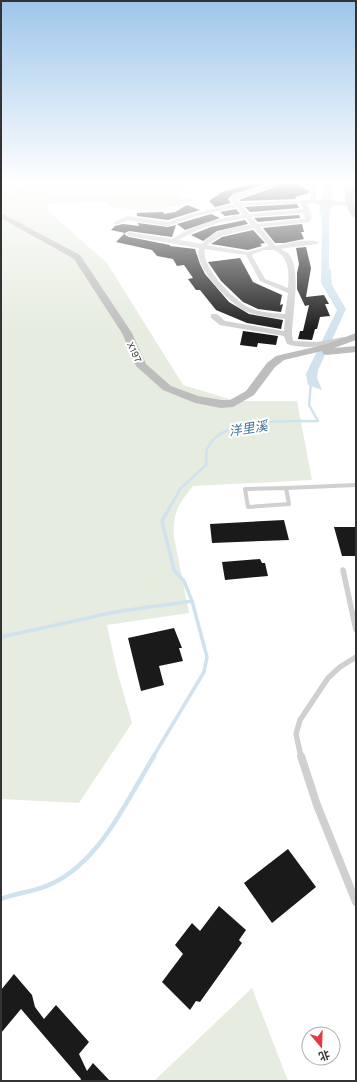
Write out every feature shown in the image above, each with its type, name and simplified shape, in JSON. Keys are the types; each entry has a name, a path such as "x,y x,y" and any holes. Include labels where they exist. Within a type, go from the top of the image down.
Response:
{"main road":[{"name":"X197","path":"30,231 76,257 127,333 141,366 167,388 205,402 233,404 253,390 274,362 280,358 311,349 330,347 356,349"},
{"path":"330,347 353,337"}],"street":[{"path":"174,241 187,231"},
{"path":"237,231 217,236 208,241 200,254 203,261 234,301 246,309 289,317"},
{"path":"260,231 274,248 284,253 290,266 291,292 286,334 288,340 292,343 311,349"},
{"path":"129,234 249,254 262,249 302,243 316,243"},
{"path":"249,254 257,273 262,280 291,292"},
{"path":"214,316 221,322 286,334"}],"lane":[{"path":"286,487 289,504 248,507 244,489 286,487 356,485"},
{"path":"343,570 356,630"},
{"path":"356,657 340,667 328,678 300,720 296,734 299,749 317,805 356,902"}],"shaded area":[{"path":"1,231 71,231 107,263 183,385 236,401 297,401 312,480 193,486 180,504 174,521 174,537 189,613 107,625 117,671 132,723 79,803 1,799"},
{"path":"252,988 288,1081 154,1081"}],"water":[{"path":"322,231 329,231 329,269 331,269 332,285 346,309 318,370 317,378 322,390 308,385 306,374 337,310 321,283"}],"building":[{"path":"133,231 174,231 172,237"},
{"path":"200,231 216,231 203,241 191,235"},
{"path":"246,231 254,231 265,243 260,244 262,246 248,250 211,244 222,237"},
{"path":"266,231 304,231 301,232 304,239 284,243 275,243"},
{"path":"125,233 125,235 129,237 170,246 195,249 205,274 229,302 249,314 283,320 281,329 247,323 216,310 200,290 196,290 188,279 193,278 184,265 177,266 173,259 157,256 152,250 116,242"},
{"path":"306,247 311,268 306,297 324,295 329,304 325,304 330,316 320,317 312,340 298,339 300,331 303,331 309,305 305,306 297,289 297,273 299,264 296,248"},
{"path":"240,258 253,282 282,295 280,305 283,304 281,312 258,309 243,302 221,281 208,262"},
{"path":"243,331 278,336 276,345 258,343 257,347 240,345"},
{"path":"284,520 289,540 212,543 210,524"},
{"path":"334,527 356,527 356,556 342,556"},
{"path":"260,559 262,563 265,563 268,576 225,580 222,562"},
{"path":"174,628 182,648 179,648 183,661 159,666 164,685 141,691 128,638"},
{"path":"288,849 316,887 272,923 244,883"},
{"path":"219,906 246,930 239,940 242,943 200,1002 196,1001 190,1010 162,982 183,954 175,945 192,923 200,931"},
{"path":"14,974 32,995 35,1007 44,1019 56,1005 89,1042 79,1054 87,1071 93,1063 110,1081 80,1081 81,1079 21,1009 1,1033 1,990"}],"waterway":[{"name":"洋里溪","path":"168,510 181,488 206,465 207,449 216,437 228,430 242,425 274,421 318,421 309,405 311,382"},
{"name":"洋里溪","path":"169,509 162,521 174,570 184,581 192,601"},
{"name":"洋里溪","path":"1,637 115,612 192,601"},
{"path":"153,757 204,672 207,657 192,601"},
{"path":"1,899 47,886 70,873 85,860 99,844 123,809 154,756"}]}
